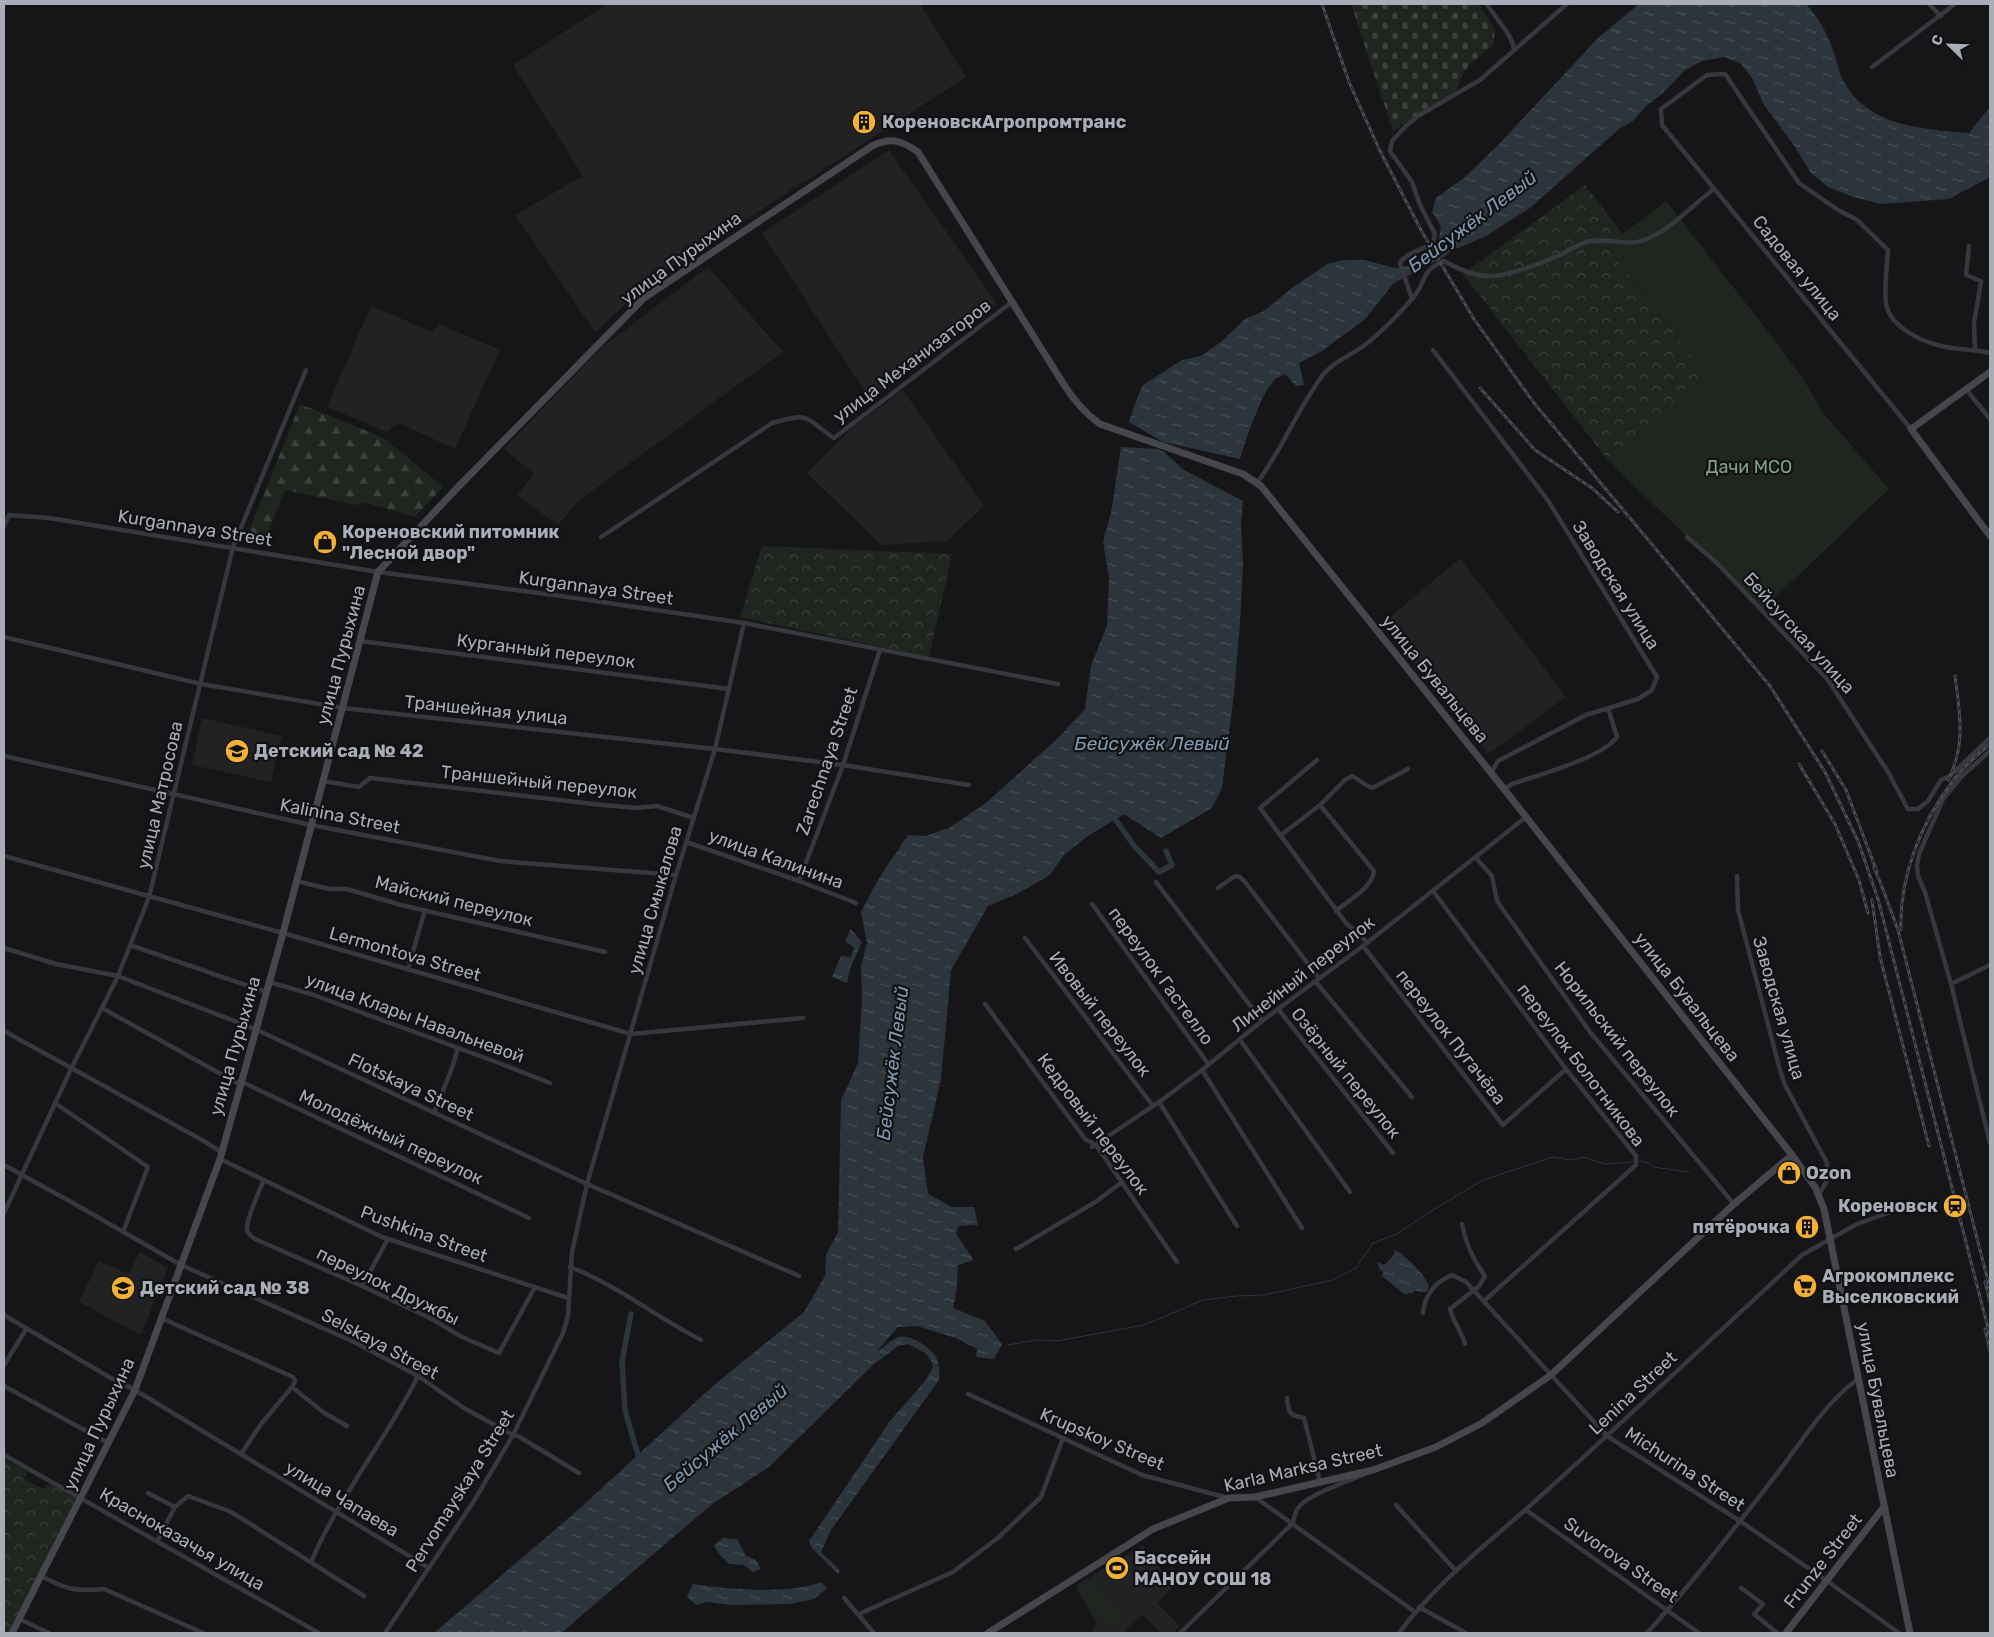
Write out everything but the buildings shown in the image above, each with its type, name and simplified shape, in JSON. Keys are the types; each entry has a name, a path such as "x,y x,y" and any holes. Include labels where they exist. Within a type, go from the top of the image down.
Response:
{"street":[{"path":"1487,4 1496,20 1513,40 1514,49"},
{"path":"1412,299 1400,263 1408,255 1433,243 1435,234 1420,205 1412,182 1390,151 1390,144 1418,116 1468,88 1491,71 1567,4"},
{"path":"1929,4 1941,16"},
{"path":"1872,67 1941,16 1954,4"},
{"name":"Садовая улица","path":"1911,429 1662,125 1661,109 1707,75 1725,74 1799,183 1838,210 1856,219 1888,250 1886,303 1890,317 1914,335 1932,343 1941,346 1975,350"},
{"name":"улица Пурыхина","path":"12,1633 135,1390 220,1155 283,933 378,572 644,298 749,226 872,146 884,140 898,141 918,152 1077,405 1100,424 1243,474"},
{"path":"1257,484 1270,466 1300,411 1323,375 1334,364 1374,337 1412,299 1419,290 1431,266 1444,261 1473,273 1494,276 1545,261 1576,245 1591,241 1640,242 1649,239 1676,221 1714,189"},
{"path":"1969,246 1966,275 1981,281 1974,324 1975,350 1990,353"},
{"name":"улица Механизаторов","path":"601,537 772,423 796,416 806,417 834,438 1012,302"},
{"name":"Заводская улица","path":"1433,350 1546,499 1657,677 1652,690 1638,699 1586,715 1498,761 1491,773"},
{"name":"улица Матросова","path":"4,1213 72,1067 118,976 149,897 233,547 306,370"},
{"path":"1990,372 1911,429 1990,536"},
{"path":"1966,389 1990,418"},
{"name":"улица Бувальцева","path":"1243,474 1257,484 1504,789 1792,1155 1815,1187 1824,1210 1830,1238 1883,1508 1910,1633"},
{"name":"Kurgannaya Street","path":"4,526 9,515 49,518 378,572 554,595 744,623 1058,684"},
{"name":"Бейсугская улица","path":"1687,537 1717,563 1828,680 1883,764 1908,808 1918,809 1928,801 1941,780 1950,776 1990,738"},
{"name":"улица Смыкалова","path":"587,1184 676,875 715,749 744,623"},
{"name":"Траншейная улица","path":"4,637 200,684 343,708 715,749 843,765 969,785"},
{"name":"Курганный переулок","path":"360,641 729,688"},
{"name":"Zarechnaya Street","path":"799,881 843,765 880,650"},
{"path":"1504,789 1512,784 1591,755 1611,745 1617,737 1608,708"},
{"path":"1990,750 1962,776 1943,799 1919,854 1917,866 1918,876 1925,892 1951,984 1990,1144"},
{"name":"Kalinina Street","path":"4,756 311,824 500,861 676,875"},
{"path":"1317,760 1260,808 1336,911 1367,942"},
{"path":"1281,835 1320,805 1345,780 1352,776 1372,788 1408,768"},
{"name":"Траншейный переулок","path":"323,781 359,787 370,778 593,804 636,808 656,806 694,818"},
{"path":"1320,805 1374,871 1374,878 1336,911"},
{"name":"Линейный переулок","path":"1094,1146 1160,1102 1209,1065 1262,1021 1363,946 1526,817"},
{"name":"улица Калинина","path":"686,842 856,903"},
{"name":"Lermontova Street","path":"4,856 283,933 631,1034 803,1018"},
{"name":"Норильский переулок","path":"1476,858 1492,876 1497,901 1590,1032 1734,1204"},
{"path":"1218,888 1235,876 1240,877 1245,882 1317,979 1412,1097"},
{"name":"Заводская улица","path":"1737,876 1738,910 1782,1078 1827,1163 1827,1181 1818,1196"},
{"name":"Майский переулок","path":"297,881 329,889 347,889 425,910 605,952"},
{"path":"1156,882 1262,1021"},
{"name":"переулок Болотникова","path":"1433,891 1566,1069 1636,1156 1636,1165 1484,1301"},
{"name":"переулок Гастелло","path":"1092,904 1209,1065"},
{"path":"408,969 425,910"},
{"name":"Ивовый переулок","path":"1025,938 1153,1106"},
{"path":"130,945 266,992"},
{"name":"переулок Пугачёва","path":"1363,946 1503,1125 1566,1069"},
{"name":"Flotskaya Street","path":"4,948 56,964 118,976 255,1030 587,1184 799,1276"},
{"path":"1951,984 1990,965"},
{"name":"улица Клары Навальневой","path":"269,982 296,989 550,1083"},
{"name":"Кедровый переулок","path":"985,1004 1085,1139 1094,1146 1122,1182 1177,1262"},
{"name":"Молодёжный переулок","path":"102,1008 240,1082 529,1218"},
{"name":"Озёрный переулок","path":"1278,1009 1393,1153"},
{"name":"Pushkina Street","path":"4,1031 72,1067 264,1180 388,1239 568,1298"},
{"path":"1240,1040 1350,1192"},
{"path":"434,1113 458,1048"},
{"name":"переулок Гастелло","path":"1202,1070 1302,1228"},
{"path":"1160,1102 1237,1226"},
{"path":"55,1103 148,1168 123,1232"},
{"name":"Karla Marksa Street","path":"988,1633 1152,1529 1229,1498 1255,1497 1373,1470 1436,1447 1482,1423 1551,1375 1734,1204 1792,1155"},
{"name":"Selskaya Street","path":"4,1165 181,1265 354,1342 418,1376 464,1408 518,1436 579,1473"},
{"name":"переулок Дружбы","path":"264,1180 247,1230 255,1239 362,1286 432,1319 462,1337 499,1353 535,1288"},
{"path":"1016,1249 1097,1201 1122,1182"},
{"name":"Pervomayskaya Street","path":"385,1633 474,1501 513,1435 563,1333 568,1316 570,1268 587,1184"},
{"name":"Lenina Street","path":"1400,1633 1419,1607 1456,1571 1526,1510 1802,1255 1854,1225 1909,1204"},
{"path":"1462,1224 1470,1251 1485,1276 1475,1290 1450,1309 1463,1335 1465,1344"},
{"path":"362,1286 388,1239"},
{"path":"570,1268 587,1274 700,1340"},
{"name":"Michurina Street","path":"1423,1312 1429,1291 1446,1278 1457,1276 1466,1282 1607,1436 1740,1521 1828,1581 1899,1633"},
{"name":"улица Чапаева","path":"4,1315 109,1377 135,1390 429,1568"},
{"path":"161,1318 293,1377 295,1381 292,1388 261,1424 241,1454"},
{"path":"4,1365 27,1328"},
{"path":"311,1562 337,1512 387,1433 418,1376"},
{"path":"1647,1633 1740,1521 1834,1399 1859,1378"},
{"path":"4,1386 108,1443"},
{"path":"292,1388 324,1412 347,1426"},
{"name":"Krupskoy Street","path":"968,1394 1142,1475 1229,1498"},
{"path":"1287,1398 1289,1411 1294,1415 1304,1418 1320,1482"},
{"path":"859,1614 953,1572 1000,1537 1041,1497 1063,1438"},
{"name":"Красноказачья улица","path":"4,1455 319,1633"},
{"path":"1180,1633 1293,1524 1298,1508 1311,1498 1373,1470"},
{"path":"148,1493 175,1507"},
{"path":"157,1541 175,1507 188,1496 229,1511 364,1596"},
{"path":"1255,1497 1415,1612"},
{"path":"1396,1505 1456,1571"},
{"name":"Frunze Street","path":"1786,1633 1883,1508"},
{"name":"Suvorova Street","path":"1526,1510 1699,1633"},
{"path":"41,1576 61,1587 92,1590 104,1589 203,1633"},
{"path":"1741,1588 1763,1604 1754,1614 1777,1633"},
{"path":"844,1598 874,1633"},
{"path":"1419,1607 1466,1633"},
{"path":"19,1619 49,1633"}],"shaded area":[{"path":"607,4 920,4 966,77 650,282 595,332 515,215 583,176 513,65"},
{"path":"889,150 997,304 869,398 762,233"},
{"path":"708,267 783,352 578,501 558,525 517,495 534,474 504,449 602,347"},
{"path":"371,306 433,332 439,324 500,350 455,449 399,423 387,432 327,407"},
{"path":"903,390 984,506 947,541 881,545 807,473 852,428"},
{"path":"1460,558 1566,697 1488,754 1382,624"},
{"name":"Детский сад № 42","path":"202,718 282,736 271,782 192,765"},
{"name":"Детский сад № 38","path":"140,1252 168,1268 141,1335 79,1302 99,1261 128,1274"},
{"path":"1143,1545 1173,1586 1157,1603 1180,1626 1173,1633 1161,1633 1142,1615 1123,1633 1109,1633 1107,1631 1104,1633 1091,1633 1097,1623 1075,1586"}],"green space":[{"path":"1351,4 1479,4 1495,30 1493,46 1465,71 1457,93 1418,114 1393,131"},
{"path":"1585,185 1623,234 1607,247 1711,380 1607,459 1463,274"},
{"name":"Дачи МСО","path":"1666,201 1780,347 1805,382 1824,414 1889,489 1762,610 1607,459 1711,380 1607,246"},
{"path":"300,404 384,438 443,487 415,517 363,502 356,505 285,490 263,545 245,541"},
{"path":"762,546 952,554 929,657 740,617"},
{"path":"4,1460 27,1471 24,1479 43,1489 49,1484 76,1498 9,1633 4,1633"},
{"path":"1096,1576 1100,1583 1095,1587 1119,1615 1120,1619 1114,1625 1100,1618 1092,1608 1086,1593 1082,1595 1077,1588"}],"water":[{"name":"Бейсужёк Левый","path":"1639,4 1806,4 1826,33 1842,78 1852,94 1865,107 1880,116 1914,127 1969,133 1990,107 1990,177 1949,199 1881,204 1853,197 1828,187 1811,173 1793,144 1764,105 1752,78 1740,63 1724,57 1702,61 1684,71 1662,94 1647,105 1633,121 1620,128 1530,208 1486,236 1451,251 1444,257 1394,283 1365,319 1322,351 1299,363 1304,385 1296,386 1285,374 1276,379 1265,394 1260,405 1240,459 1163,442 1129,422 1143,385 1182,360 1201,356 1222,341 1245,319 1264,311 1292,288 1327,264 1343,260 1364,260 1395,268 1408,266 1438,244 1441,226 1432,212 1436,198 1465,177 1500,143 1599,37"},
{"name":"Бейсужёк Левый","path":"1121,447 1157,449 1164,452 1184,470 1243,501 1241,527 1243,563 1240,622 1234,694 1222,788 1212,808 1161,838 1124,814 1088,836 1064,855 1050,875 1017,894 988,906 951,970 941,1079 923,1157 928,1194 952,1207 974,1207 978,1225 959,1226 956,1234 974,1260 958,1265 953,1308 985,1321 1002,1344 994,1359 976,1357 977,1349 956,1338 917,1326 898,1327 877,1351 899,1337 914,1339 925,1345 936,1357 939,1368 939,1380 831,1530 821,1552 840,1570 838,1574 812,1548 809,1541 890,1421 925,1381 933,1367 931,1360 925,1353 908,1344 898,1346 873,1365 769,1467 711,1505 561,1633 434,1633 578,1510 714,1385 804,1312 825,1276 826,1255 838,1232 841,1100 858,1063 862,999 861,966 867,943 861,912 879,878 908,835 925,836 949,828 986,803 1059,737 1085,709 1091,666 1107,625 1109,578 1103,541 1111,513"},
{"path":"851,929 862,942 850,969 847,983 832,977 841,956 851,957 854,948 845,941"},
{"path":"1395,1250 1410,1261 1424,1277 1429,1287 1426,1292 1415,1291 1404,1294 1382,1276 1383,1271 1380,1270 1377,1262 1384,1265 1393,1256"},
{"path":"723,1538 737,1539 746,1556 756,1560 761,1569 753,1572 744,1565 729,1564 718,1553 714,1545"},
{"path":"821,1582 827,1588 814,1599 789,1604 731,1605 706,1602 696,1605 687,1597 693,1584 723,1588 775,1590 807,1586"}],"waterway":[{"path":"1115,819 1135,847 1159,872 1172,865 1166,851"},
{"path":"1008,1345 1036,1340 1057,1341 1144,1325 1203,1300 1264,1295 1333,1280 1356,1268 1373,1243 1395,1235 1483,1180 1552,1157 1571,1160 1584,1157 1605,1164 1633,1162"},
{"path":"1639,1161 1649,1163 1653,1167 1689,1172"},
{"path":"631,1314 622,1361 625,1410 638,1455"}],"railway":[{"path":"1322,4 1349,82 1379,149 1422,232 1474,319 1534,403 1770,686 1825,772 1858,841 1878,899 1990,1336"},
{"path":"1480,388 1535,450 1592,488 1618,512"},
{"path":"1948,780 1954,767 1960,729 1955,676"},
{"path":"1901,930 1901,910 1908,871 1922,833 1941,798 1956,777 1990,744"},
{"path":"1822,751 1846,790 1877,872"},
{"path":"1799,764 1835,824 1859,880 1868,913"},
{"path":"1874,868 1898,930 1990,1289"},
{"path":"1872,900 1880,957 1929,1146"},
{"path":"1985,1282 1990,1302"},
{"path":"1985,1329 1990,1351"}],"place":[{"name":"КореновскАгропромтранс","path":"864,122"},
{"name":"Кореновский питомник \"Лесной двор\"","path":"325,542"},
{"name":"Детский сад № 42","path":"237,751"},
{"name":"Ozon","path":"1789,1173"},
{"name":"Кореновск","path":"1955,1206"},
{"name":"пятёрочка","path":"1807,1227"},
{"name":"Агрокомплекс Выселковский","path":"1805,1286"},
{"name":"Детский сад № 38","path":"123,1288"},
{"name":"Бассейн МАНОУ СОШ 18","path":"1117,1568"}]}
